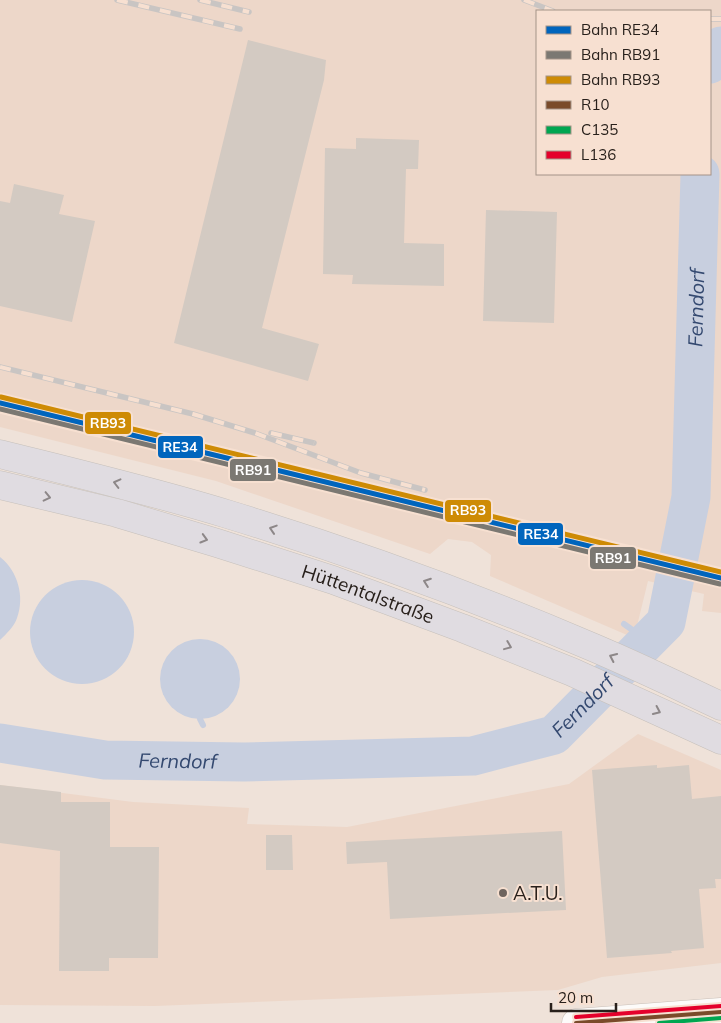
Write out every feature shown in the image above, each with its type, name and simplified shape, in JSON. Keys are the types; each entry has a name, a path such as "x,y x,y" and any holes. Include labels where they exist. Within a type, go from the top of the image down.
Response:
{"highway":[{"name":"Hüttentalstraße","path":"0,454 123,485 226,514 350,554 472,599 585,644 721,706"},
{"name":"Hüttentalstraße","path":"0,486 117,513 217,542 333,580 462,628 572,672 721,740"}],"main road":[{"path":"576,1023 721,1012"}],"shaded area":[{"path":"0,0 721,0 721,613 702,611 704,594 648,581 634,638 490,576 491,555 472,542 448,539 430,554 216,481 0,427"},
{"path":"638,734 721,770 721,963 602,977 558,990 155,1006 0,1005 0,785 133,802 249,808 247,824 347,827 569,784"}],"water":[{"path":"0,557 11,569 15,577 20,593 20,602 16,621 0,640"},
{"path":"82,580 102,584 119,595 130,612 134,632 130,652 119,669 102,680 82,684 62,680 45,669 34,652 30,632 34,612 45,595 62,584"},
{"path":"200,639 215,642 228,651 237,664 240,679 237,694 228,707 215,716 200,719 185,716 172,707 163,694 160,679 163,664 172,651 185,642"}],"building":[{"path":"248,40 326,60 324,80 262,328 319,344 308,381 174,343"},
{"path":"356,138 419,140 418,169 406,169 404,243 444,244 444,286 352,284 353,275 323,274 325,148 356,149"},
{"path":"14,184 64,195 59,214 95,221 72,322 0,306 0,201 10,203"},
{"path":"486,210 557,212 554,323 483,321"},
{"path":"657,765 657,768 689,765 692,799 721,796 721,879 715,879 716,888 699,889 704,948 671,951 672,953 607,958 592,770"},
{"path":"0,785 61,792 61,802 110,802 110,847 159,847 158,958 109,958 109,971 59,971 60,851 0,843"},
{"path":"562,831 566,910 390,919 387,862 347,864 346,842"},
{"path":"266,835 292,835 293,870 266,870"}],"waterway":[{"name":"Ferndorf","path":"711,62 721,46"},
{"name":"Ferndorf","path":"0,743 105,760 244,762 473,756 554,735 666,622 691,497 700,175"},
{"path":"624,624 648,641"},
{"path":"200,719 203,725"},
{"path":"211,747 217,762"}],"railway":[{"path":"117,0 240,29"},
{"path":"200,0 249,12"},
{"path":"524,0 550,10"},
{"path":"711,19 721,19"},
{"path":"0,367 193,414 255,433 361,473 425,490"},
{"path":"271,433 314,443"}],"rail line":[{"name":"RB93","path":"1,397 721,572"},
{"name":"RE34","path":"0,403 721,578"},
{"name":"RB91","path":"0,409 720,584"}],"transit line":[{"name":"L136","path":"576,1017 721,1006"},
{"name":"R10","path":"576,1023 721,1012"},
{"name":"C135","path":"659,1023 721,1018"}],"place":[{"name":"A.T.U.","path":"503,893"}]}
